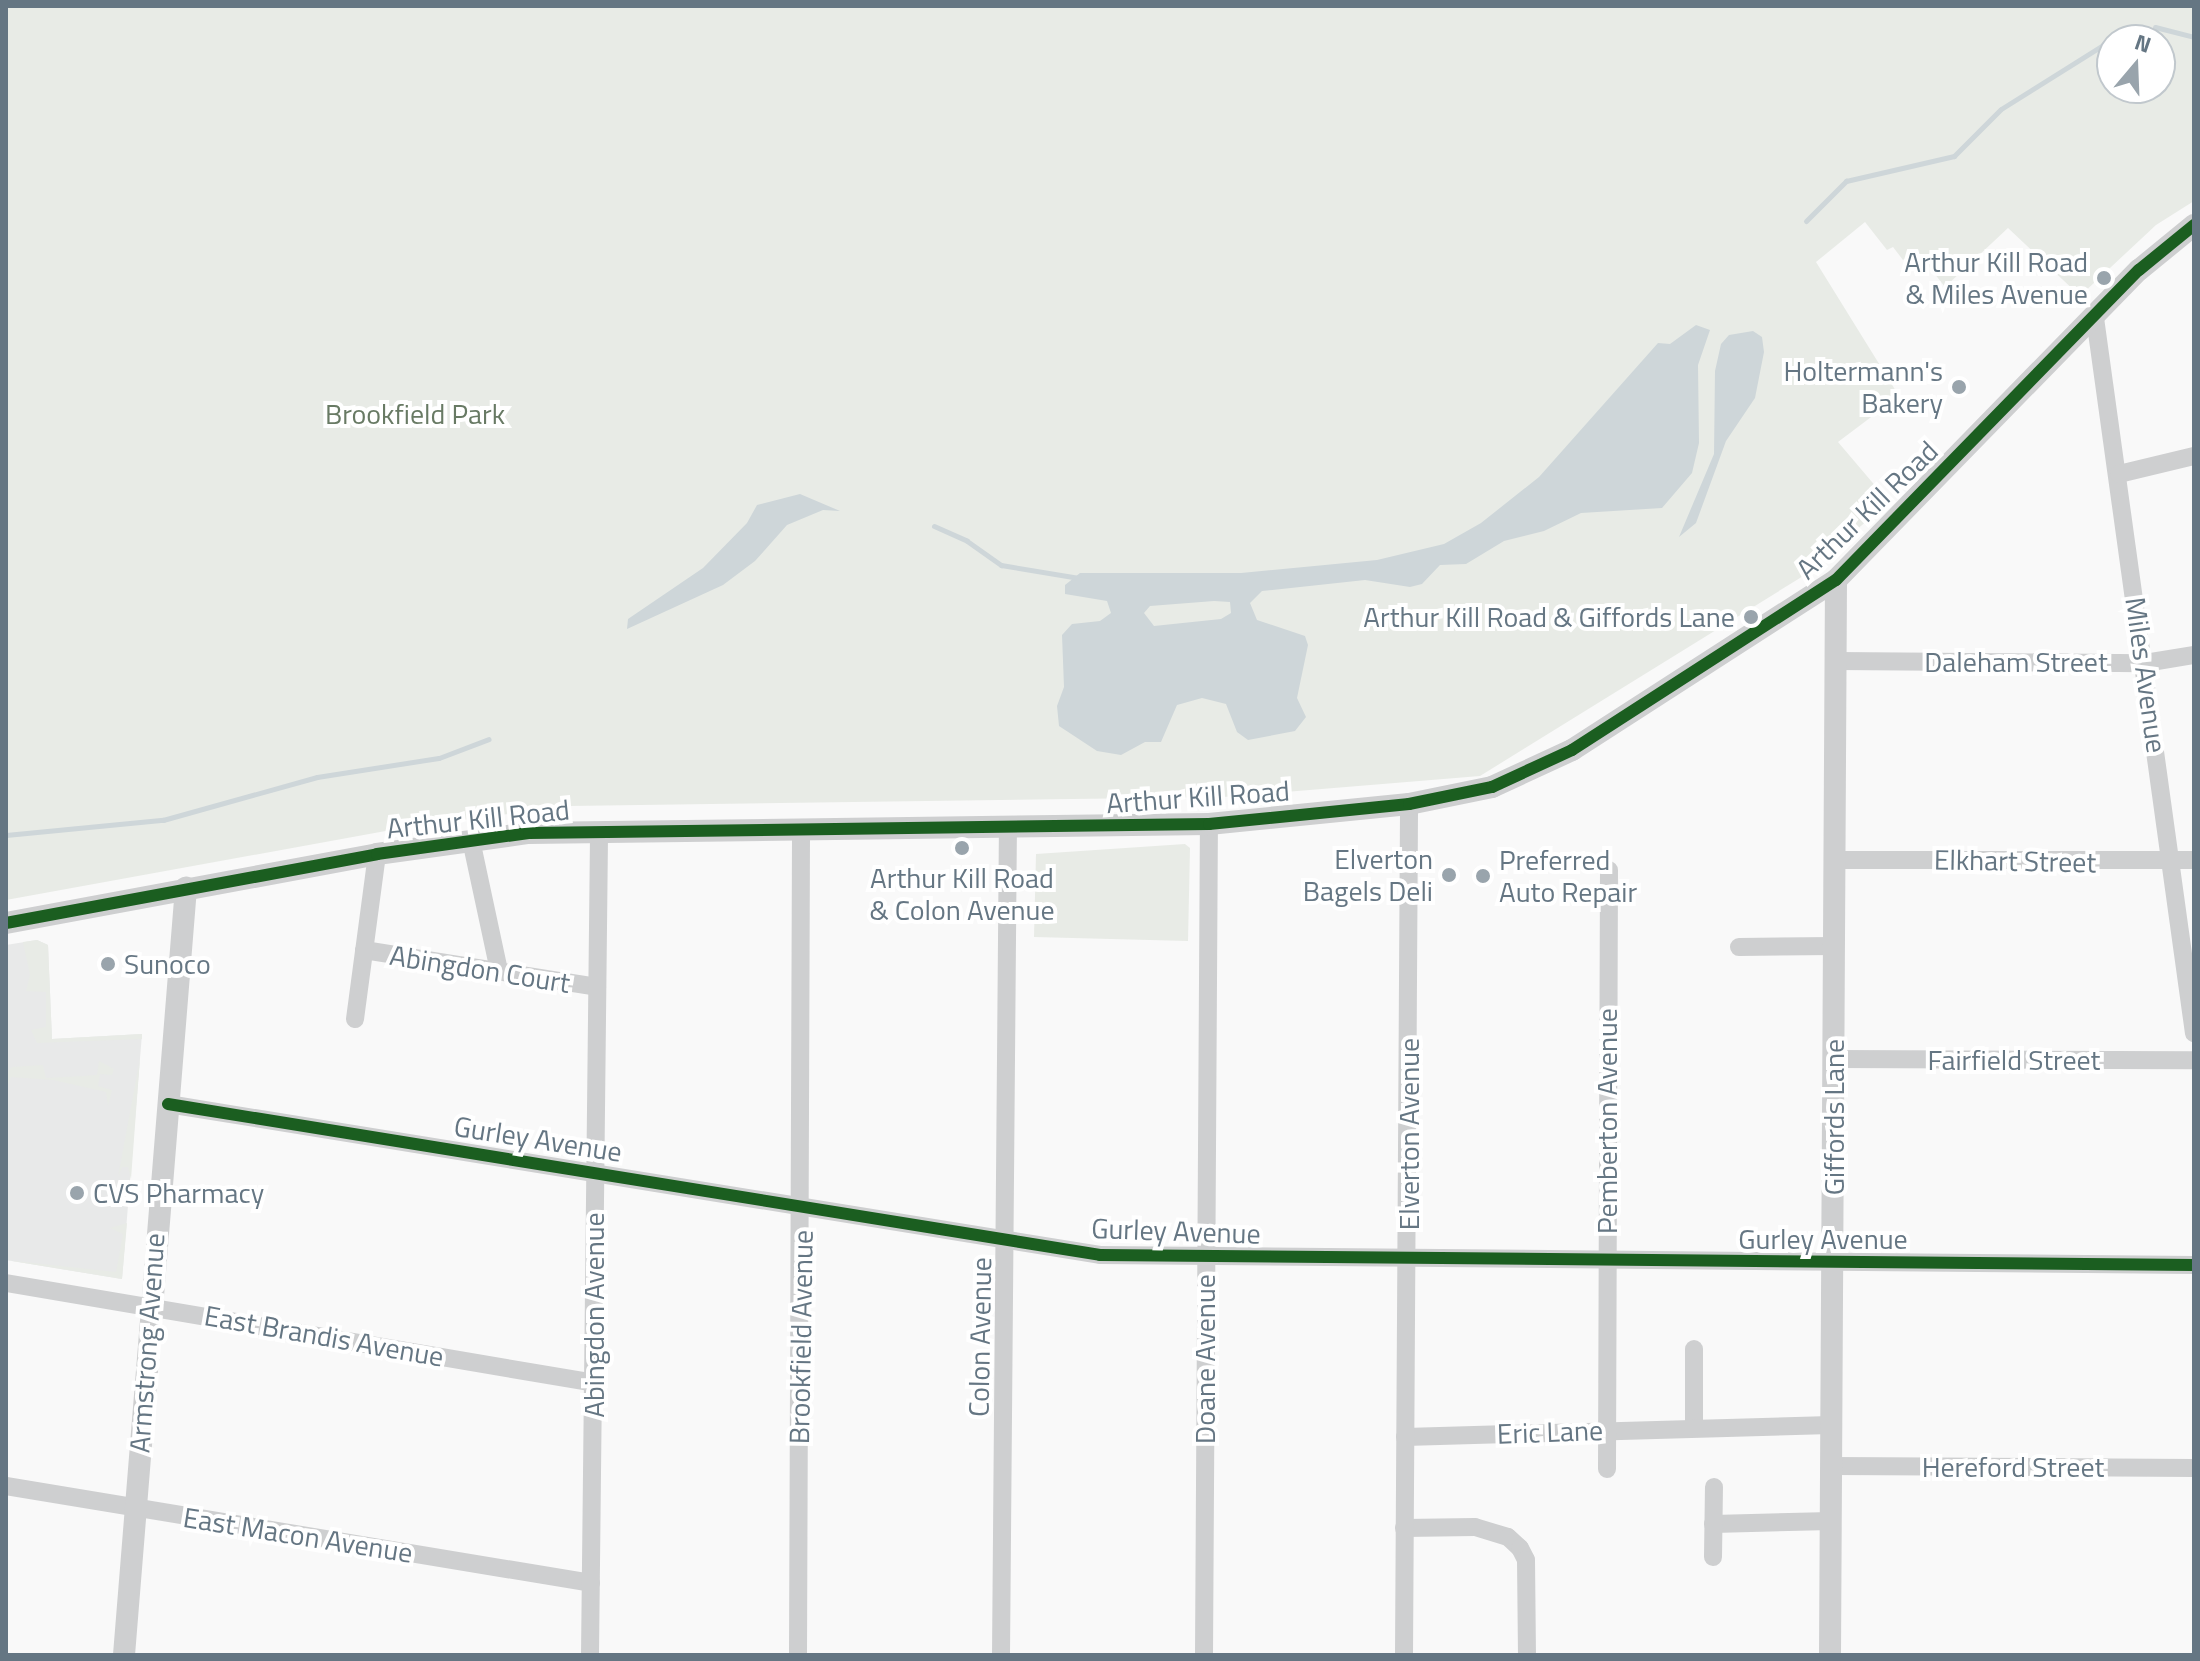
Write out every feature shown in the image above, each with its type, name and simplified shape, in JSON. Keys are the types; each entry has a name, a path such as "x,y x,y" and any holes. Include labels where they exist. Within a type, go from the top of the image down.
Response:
{"street":[{"name":"Arthur Kill Road","path":"6,923 186,888 471,840 599,831 1209,824 1409,804 1492,787 1532,771 1836,580 2139,270 2194,225"},
{"name":"Miles Avenue","path":"2095,318 2194,1033"},
{"path":"2119,474 2194,456"},
{"name":"Giffords Lane","path":"1830,1655 1836,580"},
{"name":"Daleham Street","path":"1837,661 2145,663 2194,655"},
{"name":"Elverton Avenue","path":"1404,1655 1409,1258 1409,804"},
{"name":"Doane Avenue","path":"1204,1655 1209,824"},
{"name":"Brookfield Avenue","path":"798,1655 801,828"},
{"name":"Colon Avenue","path":"1001,1655 1008,828"},
{"name":"Abingdon Avenue","path":"590,1655 599,831"},
{"path":"471,840 499,971"},
{"path":"355,1019 377,854"},
{"name":"Elkhart Street","path":"1836,860 2171,863 2194,860"},
{"name":"Pemberton Avenue","path":"1607,1469 1609,870"},
{"name":"Armstrong Avenue","path":"124,1655 148,1306 186,888"},
{"path":"1739,947 1835,946"},
{"name":"Abingdon Court","path":"364,950 597,987"},
{"name":"Fairfield Street","path":"1835,1059 2194,1060"},
{"name":"Gurley Avenue","path":"168,1104 1100,1255 2194,1265"},
{"name":"East Brandis Avenue","path":"6,1283 595,1383"},
{"path":"1694,1349 1694,1427"},
{"name":"Eric Lane","path":"1405,1437 1831,1425"},
{"name":"Hereford Street","path":"1832,1466 2194,1468"},
{"name":"East Macon Avenue","path":"6,1486 591,1583"},
{"path":"1713,1557 1714,1487"},
{"path":"1713,1524 1831,1521"},
{"path":"1404,1528 1475,1527 1494,1531 1520,1548 1526,1560 1527,1655"}],"shaded area":[{"path":"1696,325 1710,330 1698,365 1699,443 1692,473 1662,508 1581,513 1544,531 1504,541 1466,564 1440,565 1422,584 1410,587 1365,580 1262,591 1250,603 1257,620 1305,636 1308,645 1297,698 1306,717 1295,731 1248,740 1237,732 1226,704 1202,698 1177,705 1161,742 1145,742 1121,755 1097,751 1059,726 1057,706 1064,687 1062,635 1072,624 1100,621 1111,613 1107,601 1065,594 1065,585 1080,573 1241,573 1377,560 1444,544 1481,523 1539,477 1658,343 1670,344","holes":["1230,602 1231,613 1221,619 1154,626 1144,613 1150,606"]},
{"path":"1753,331 1762,337 1764,352 1755,398 1726,441 1696,523 1679,537 1714,454 1715,371 1721,344 1729,335"},
{"path":"800,494 840,511 823,510 787,525 755,561 723,585 627,629 628,619 703,568 747,523 757,505"},
{"path":"37,940 48,945 52,1039 142,1034 122,1279 6,1260 6,945"}],"green space":[{"name":"Brookfield Park","path":"6,6 2194,6 2194,201 2156,225 2080,296 2008,228 1945,287 1916,250 1903,260 1893,247 1887,250 1865,222 1816,262 1899,396 1838,442 1889,502 1800,578 1480,776 1223,797 569,806 402,828 6,900"},
{"path":"1185,844 1190,848 1188,941 1034,937 1036,854"},
{"path":"37,940 48,945 52,1039 142,1034 142,1039 37,1043 31,1030 46,1027 46,992 26,991 30,975 23,942"},
{"path":"140,1058 131,1179 128,1167 122,1167 118,1177"},
{"path":"99,1061 114,1069 112,1075 100,1074 98,1086 112,1090 108,1106 106,1092 53,1080 11,1077 6,1090 6,1073 12,1067 43,1065 46,1078 84,1076 97,1075"},
{"path":"127,1223 122,1279 6,1260 116,1272 123,1234 110,1228"}],"waterway":[{"path":"2176,32 2194,37"},
{"path":"1806,221 1846,181 1954,156 2001,109 2096,49"},
{"path":"934,526 967,541 1001,565 1079,578"},
{"path":"6,835 163,820 317,777 439,758 489,739"}],"cycle path":[{"path":"6,923 377,854 529,833 1209,824 1409,804 1492,787 1572,750 1836,580 2139,270 2194,225"},
{"path":"168,1104 1100,1255 2194,1265"}],"place":[{"name":"Arthur Kill Road & Miles Avenue","path":"2104,278"},
{"name":"Holtermann's Bakery","path":"1959,387"},
{"name":"Arthur Kill Road & Giffords Lane","path":"1751,617"},
{"name":"Arthur Kill Road & Colon Avenue","path":"962,848"},
{"name":"Elverton Bagels Deli","path":"1449,875"},
{"name":"Preferred Auto Repair","path":"1483,876"},
{"name":"Sunoco","path":"108,964"},
{"name":"CVS Pharmacy","path":"77,1193"}]}
